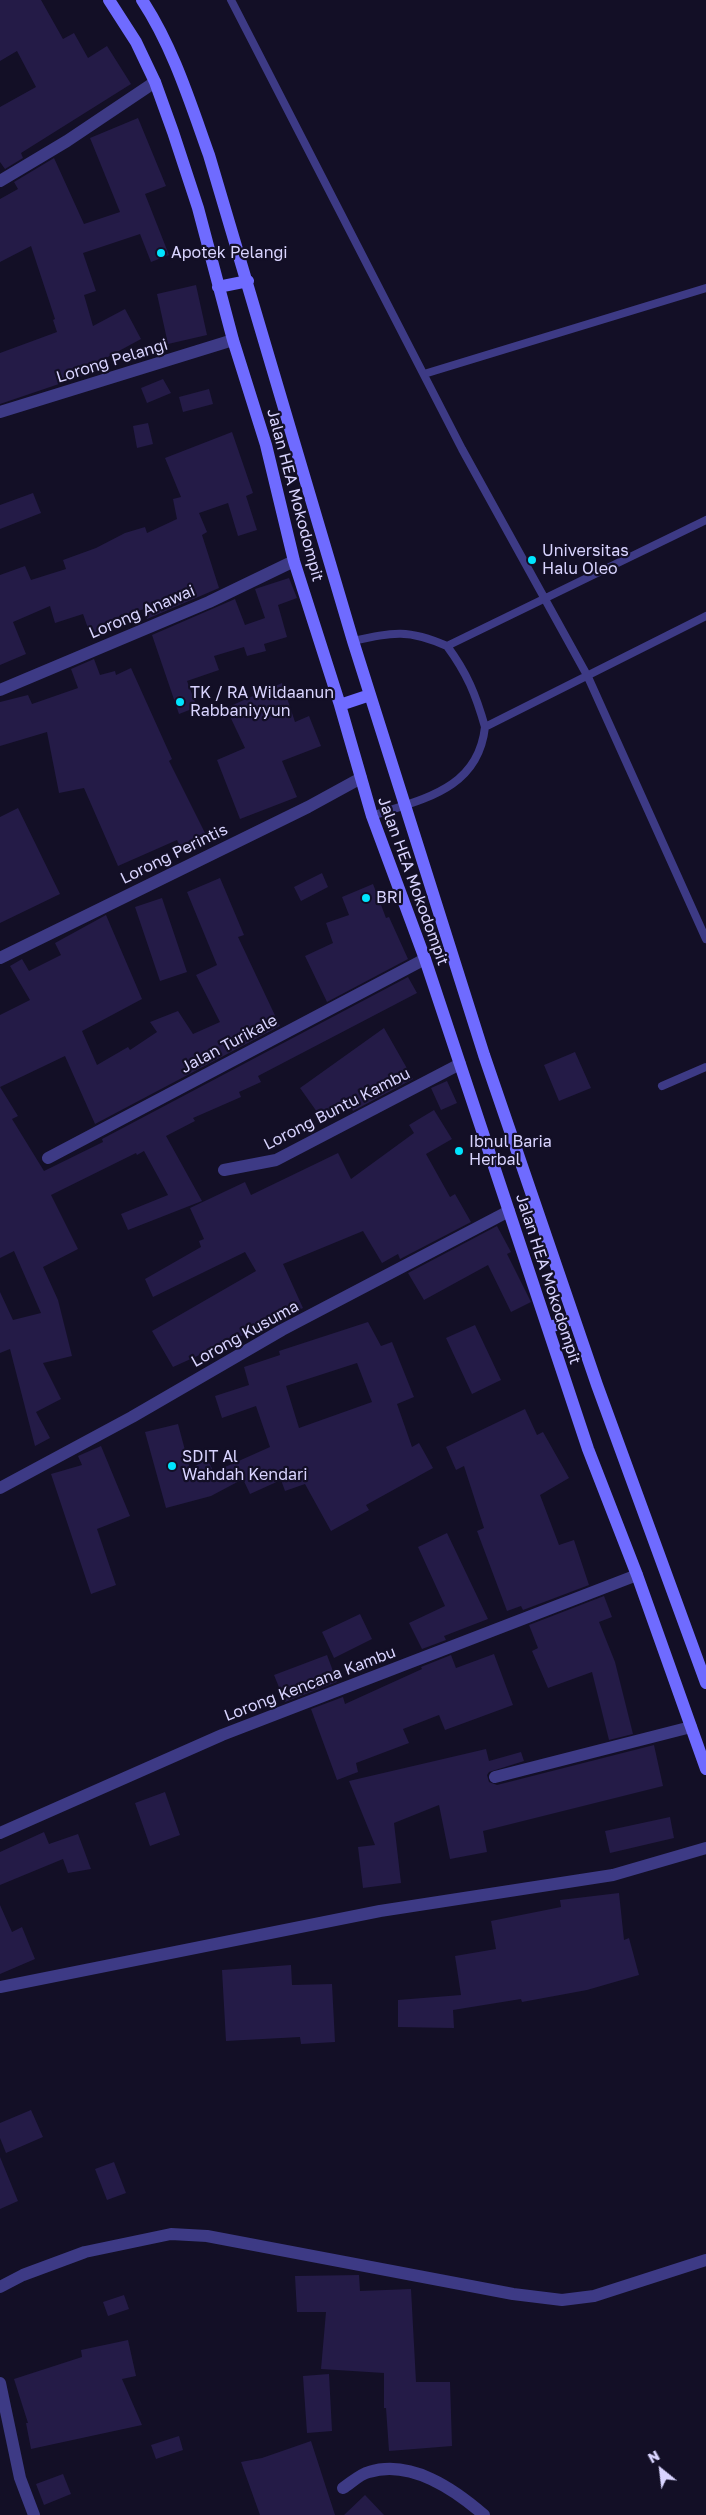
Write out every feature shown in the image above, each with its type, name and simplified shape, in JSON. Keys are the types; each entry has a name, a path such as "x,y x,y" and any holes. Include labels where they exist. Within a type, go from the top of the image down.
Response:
{"street":[{"name":"Jalan HEA Mokodompit","path":"109,0 124,20 155,82 198,208 233,340 266,445 294,561 340,704 372,816 425,959 588,1449 637,1575 706,1769"},
{"name":"Jalan HEA Mokodompit","path":"142,0 156,22 182,80 209,155 403,805 438,906 484,1055 574,1318 706,1683"},
{"path":"0,181 67,141 155,82"},
{"path":"218,287 248,281"},
{"name":"Lorong Pelangi","path":"0,412 233,340"},
{"name":"Lorong Anawai","path":"0,690 209,602 294,561"},
{"path":"340,704 370,695"},
{"name":"Lorong Perintis","path":"0,958 308,807 361,778"},
{"name":"Jalan Turikale","path":"48,1158 425,959"},
{"name":"Lorong Buntu Kambu","path":"224,1170 258,1165 276,1160 460,1064"},
{"name":"Lorong Kusuma","path":"0,1488 132,1417 282,1330 509,1211"},
{"path":"548,1328 574,1318"},
{"name":"Lorong Kencana Kambu","path":"0,1833 222,1735 637,1575"},
{"path":"495,1777 691,1727"},
{"path":"0,1987 380,1911 613,1874 706,1848"},
{"path":"0,2287 23,2275 85,2252 171,2234 207,2236 503,2292 562,2300 594,2296 706,2260"},
{"path":"0,2383 20,2478 34,2515"},
{"path":"343,2488 367,2472 387,2468 419,2474 460,2494 484,2515"}],"lane":[{"path":"232,0 462,449 588,677 706,939"},
{"path":"424,374 706,288"},
{"path":"447,646 706,520"},
{"path":"484,727 588,677 706,616"},
{"path":"353,641 389,633 421,635 447,646 464,668 477,700 484,727 483,743 468,771 452,786 431,796 372,816"},
{"path":"662,1086 706,1067"}],"building":[{"path":"0,0 41,0 63,39 74,33 88,58 107,46 131,84 21,153 23,158 5,169 0,162 0,107 36,87 17,51 0,61"},
{"path":"138,118 166,186 145,194 169,255 151,262 140,234 83,253 96,291 84,295 93,326 125,309 141,339 106,358 109,367 0,404 0,353 57,332 53,320 55,319 31,246 0,262 0,199 18,189 14,182 54,158 84,224 120,212 90,138"},
{"path":"196,285 207,335 168,344 157,294"},
{"path":"163,379 171,393 147,403 141,388"},
{"path":"209,389 213,404 183,412 179,397"},
{"path":"148,423 153,444 137,448 133,426"},
{"path":"232,432 253,493 246,496 257,530 238,536 228,503 199,513 207,532 202,535 219,588 147,619 144,609 113,620 114,625 90,634 83,614 55,623 50,606 13,622 26,654 0,665 0,575 25,566 31,580 66,569 63,560 96,548 125,533 145,527 147,533 177,519 173,499 181,497 165,458"},
{"path":"33,493 41,513 0,529 0,505"},
{"path":"289,578 297,598 278,605 287,637 264,644 266,651 247,656 244,647 214,656 219,670 187,681 197,707 179,714 152,635 235,599 245,625 265,618 255,589"},
{"path":"94,659 100,675 115,671 116,675 131,668 172,759 169,761 208,839 183,852 177,840 118,866 84,788 59,793 47,732 0,746 0,702 28,695 32,704 78,688 71,669"},
{"path":"282,683 295,722 309,716 321,746 282,761 297,797 240,819 217,760 245,748 226,708"},
{"path":"18,808 60,894 0,923 0,817"},
{"path":"322,873 328,887 301,901 294,887"},
{"path":"220,878 244,935 238,937 280,1026 95,1124 65,1056 0,1087 0,1015 30,1000 10,966 22,959 29,971 61,955 55,943 106,915 142,999 82,1031 97,1065 128,1047 130,1050 157,1032 150,1022 178,1011 193,1034 220,1022 196,975 217,965 187,892"},
{"path":"373,884 386,918 389,917 408,959 327,1002 305,956 333,943 326,923 349,915 342,897"},
{"path":"162,898 187,972 160,981 135,907"},
{"path":"408,977 417,993 258,1076 261,1082 239,1092 241,1097 193,1118 195,1121 166,1136 202,1201 128,1230 121,1214 168,1195 144,1151 137,1155 136,1153 51,1195 78,1249 43,1267 58,1300 72,1356 43,1363 61,1399 36,1412 50,1438 35,1446 10,1349 0,1353 0,1292 13,1320 41,1313 14,1251 0,1258 0,1087 18,1116 12,1119 44,1171 103,1142 102,1139"},
{"path":"384,1028 413,1079 353,1111 347,1100 322,1119 300,1088"},
{"path":"575,1052 591,1088 559,1101 544,1065"},
{"path":"447,1081 457,1103 441,1110 431,1088"},
{"path":"434,1110 452,1139 426,1154 450,1197 455,1194 471,1222 400,1259 398,1254 382,1263 363,1231 283,1264 303,1308 173,1367 152,1331 256,1271 245,1252 153,1297 145,1279 201,1247 199,1241 204,1239 190,1208 245,1182 251,1195 338,1153 351,1179 414,1133 409,1125"},
{"path":"497,1226 511,1252 507,1254 531,1302 511,1312 488,1265 424,1300 408,1273"},
{"path":"368,1322 381,1346 392,1342 414,1397 397,1404 412,1447 419,1443 433,1468 366,1505 369,1510 331,1531 305,1484 285,1491 281,1480 250,1494 243,1479 211,1496 166,1508 145,1432 178,1424 190,1469 207,1459 214,1472 270,1447 256,1406 222,1418 215,1396 249,1385 244,1367 280,1355 279,1351","holes":["357,1363 372,1402 299,1428 286,1386"]},
{"path":"475,1325 501,1380 472,1394 446,1338"},
{"path":"525,1409 537,1435 543,1432 569,1478 540,1495 559,1545 574,1540 589,1585 523,1610 521,1606 507,1611 477,1531 484,1528 464,1466 456,1470 446,1447"},
{"path":"101,1446 130,1516 97,1529 116,1585 91,1594 51,1474 82,1465 78,1456"},
{"path":"447,1533 488,1619 444,1636 446,1640 422,1649 409,1623 445,1606 418,1547"},
{"path":"604,1596 612,1617 599,1622 615,1662 633,1734 609,1740 592,1672 548,1688 532,1651 538,1648 529,1625"},
{"path":"360,1614 372,1639 334,1658 322,1632"},
{"path":"494,1654 513,1705 445,1730 439,1715 403,1729 409,1743 356,1763 358,1772 337,1780 311,1709 343,1697 345,1704 422,1669 421,1667 451,1655 456,1668"},
{"path":"327,1655 337,1682 285,1702 274,1675"},
{"path":"654,1745 663,1786 483,1831 487,1852 450,1859 439,1805 394,1823 401,1883 363,1888 358,1847 375,1845 349,1781 486,1749 489,1761 521,1752 524,1761 489,1772 487,1775 489,1782 497,1785"},
{"path":"165,1792 180,1835 150,1846 135,1803"},
{"path":"670,1817 674,1838 610,1853 605,1831"},
{"path":"44,1832 49,1844 78,1834 91,1869 68,1873 63,1859 0,1885 0,1852"},
{"path":"619,1893 624,1940 629,1938 639,1975 587,1990 522,2002 521,1999 453,2010 454,2028 398,2027 398,2000 461,1995 455,1956 496,1949 491,1921 561,1907 560,1900"},
{"path":"0,1905 12,1932 22,1927 35,1959 0,1974"},
{"path":"291,1965 292,1985 332,1984 335,2042 301,2044 300,2037 226,2041 222,1970"},
{"path":"31,2110 43,2137 6,2153 0,2138 0,2123"},
{"path":"0,2157 18,2201 0,2209"},
{"path":"114,2162 126,2193 107,2200 95,2169"},
{"path":"359,2275 360,2291 411,2289 416,2382 450,2382 452,2446 389,2451 386,2408 384,2408 384,2373 321,2369 326,2312 297,2312 295,2276"},
{"path":"124,2295 129,2309 108,2316 103,2302"},
{"path":"128,2340 136,2376 122,2379 142,2425 31,2449 26,2423 28,2423 14,2379 82,2357 81,2350"},
{"path":"329,2374 332,2431 307,2433 303,2376"},
{"path":"179,2436 183,2450 156,2459 151,2445"},
{"path":"311,2441 335,2515 260,2515 241,2462 262,2458"},
{"path":"63,2474 71,2494 44,2505 36,2484"},
{"path":"365,2495 384,2515 344,2515"}],"place":[{"name":"Apotek Pelangi","path":"161,253"},
{"name":"Universitas Halu Oleo","path":"532,560"},
{"name":"TK / RA Wildaanun Rabbaniyyun","path":"180,702"},
{"name":"BRI","path":"366,898"},
{"name":"Ibnul Baria Herbal","path":"459,1151"},
{"name":"SDIT Al Wahdah Kendari","path":"172,1466"}]}
